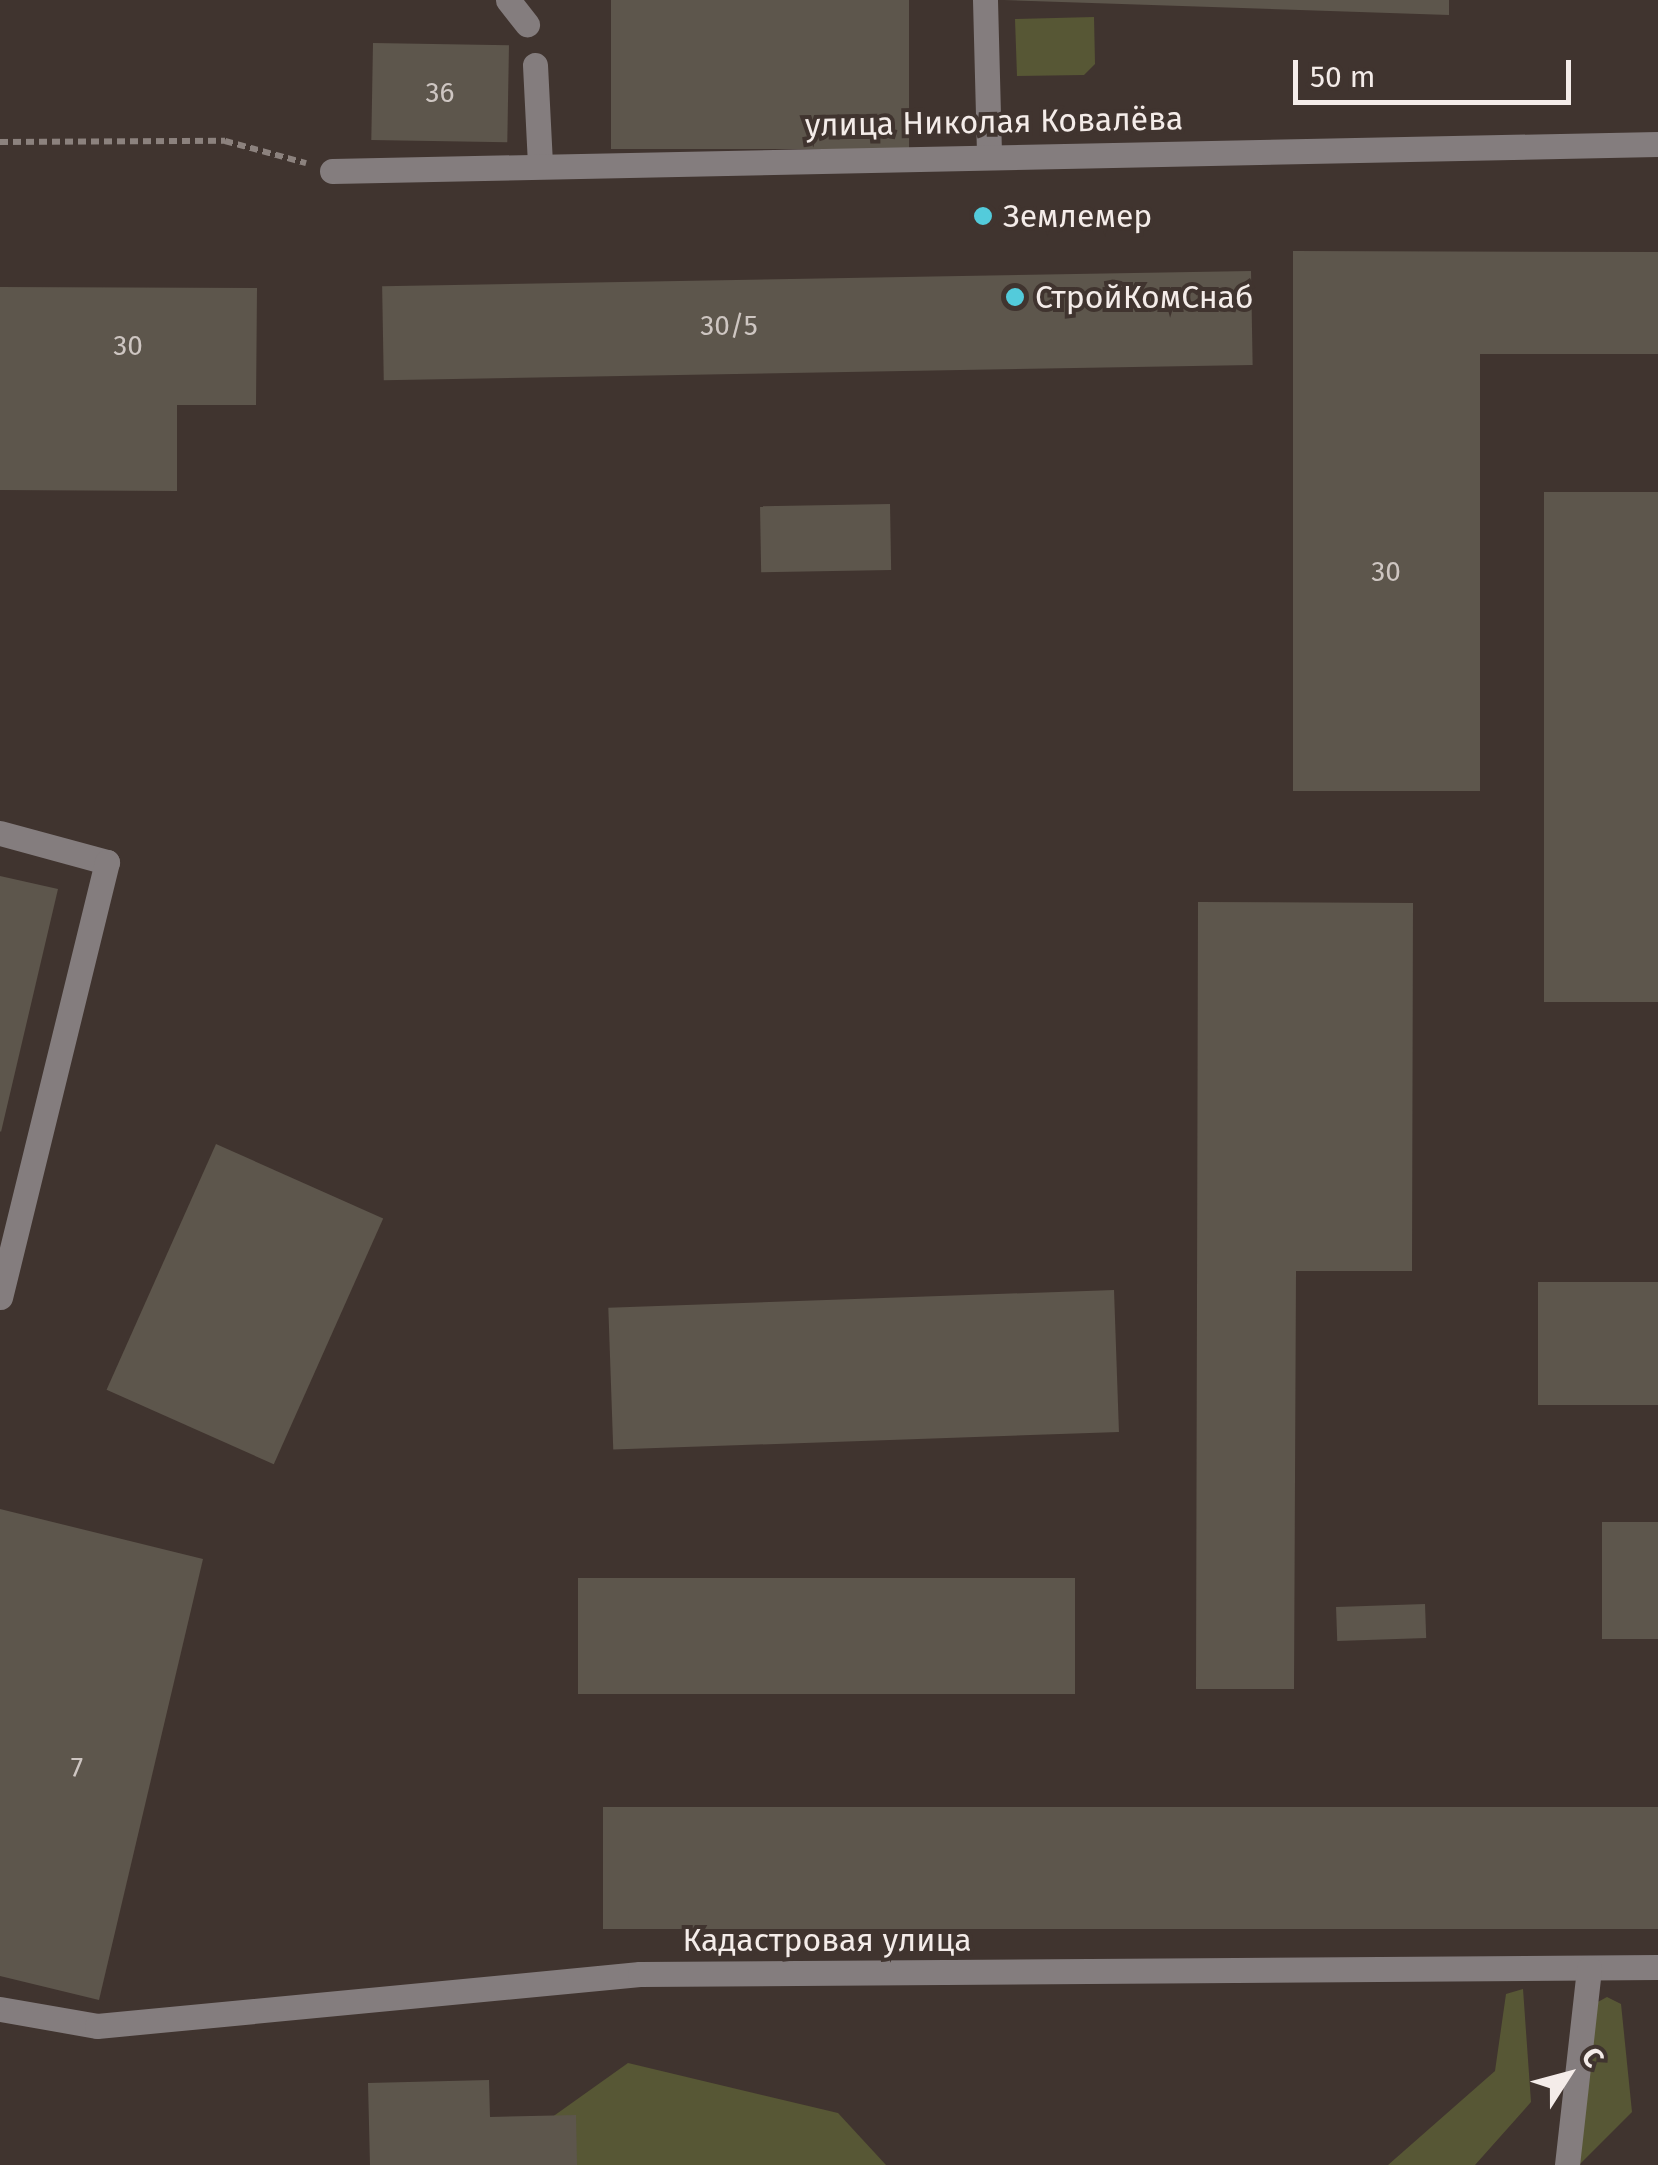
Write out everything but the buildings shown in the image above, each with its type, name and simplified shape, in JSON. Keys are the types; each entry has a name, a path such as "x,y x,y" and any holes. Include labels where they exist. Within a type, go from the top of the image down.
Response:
{"street":[{"path":"508,0 526,24"},
{"path":"985,0 989,155"},
{"path":"535,65 540,165"},
{"name":"улица Николая Ковалёва","path":"332,170 1658,144"},
{"path":"0,833 107,862 0,1298"},
{"name":"Кадастровая улица","path":"0,2009 97,2026 640,1974 1658,1967"},
{"path":"1567,2165 1589,1968"}],"path":[{"path":"0,142 225,140 332,170"}],"shaded area":[{"path":"1094,17 1095,64 1084,75 1017,76 1015,19"},
{"path":"1523,1989 1531,2102 1475,2165 1388,2165 1495,2071 1506,1994"},
{"path":"1607,1997 1621,2004 1632,2112 1579,2165 1594,2004"},
{"path":"628,2063 838,2113 886,2165 485,2165"}],"place":[{"name":"Землемер","path":"983,216"},
{"name":"СтройКомСнаб","path":"1015,297"}]}
